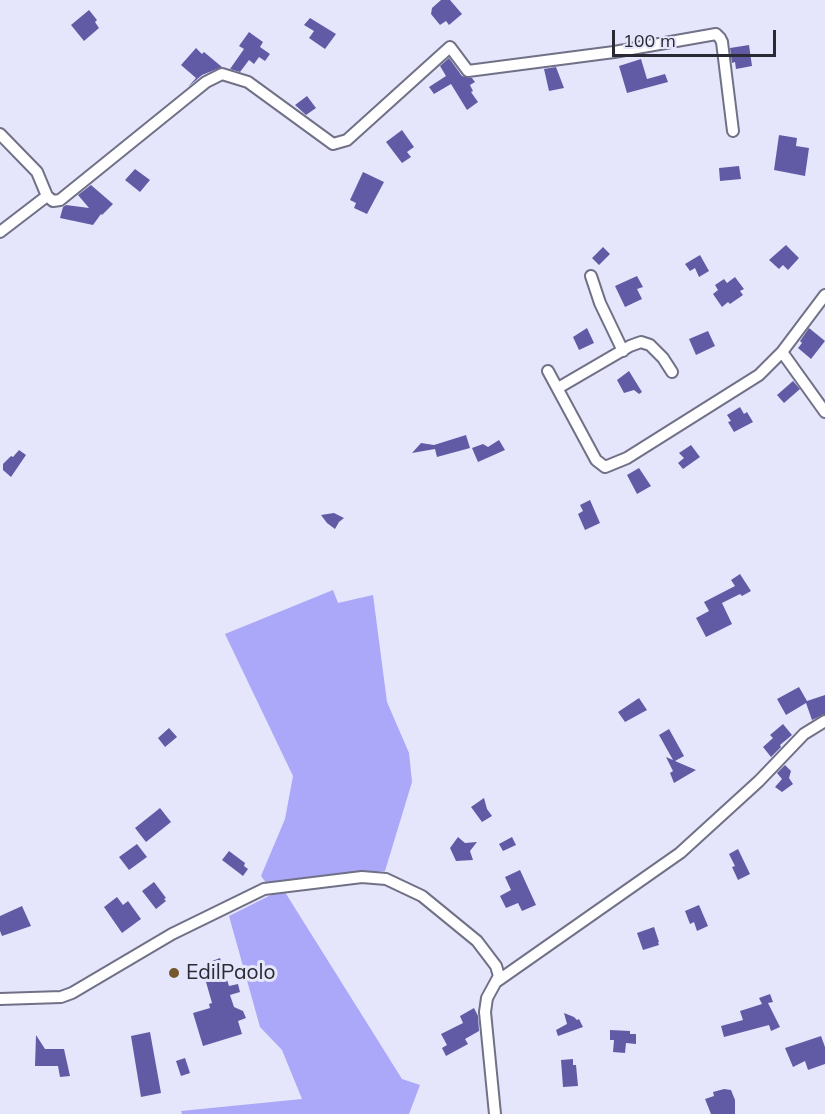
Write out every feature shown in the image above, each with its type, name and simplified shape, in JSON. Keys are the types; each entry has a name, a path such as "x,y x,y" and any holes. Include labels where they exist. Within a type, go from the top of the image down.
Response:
{"street":[{"path":"0,134 37,171 47,196 53,201 69,195 216,76 229,75 248,82 327,141 338,143 347,140 450,47 468,71 614,52 716,34 722,42 733,131"},
{"path":"0,232 47,196"},
{"path":"591,276 600,303 622,351"},
{"path":"548,371 596,460 604,467 627,458 759,375 782,352 825,295"},
{"path":"558,388 641,342 650,345 663,358 672,372"},
{"path":"782,352 825,412"},
{"path":"496,982 680,853 759,781 804,734 825,721"},
{"path":"0,999 61,997 72,993 172,934 264,889 362,877 394,882 422,896 477,941 496,966 499,976 488,998 485,1012 495,1114"}],"shaded area":[{"path":"333,590 338,603 373,595 387,702 409,753 412,782 385,871 267,884 261,876 285,819 293,776 225,634"},
{"path":"283,889 402,1079 420,1085 409,1114 182,1114 181,1111 302,1099 282,1050 260,1027 229,916"}],"building":[{"path":"441,0 450,0 462,14 449,25 446,21 440,25 431,14 432,8"},
{"path":"89,10 97,20 95,22 99,28 84,41 71,25"},
{"path":"310,18 336,34 325,49 309,38 314,31 304,25"},
{"path":"249,32 263,42 260,47 270,54 265,61 259,57 254,64 249,60 240,72 230,69 244,49 239,46"},
{"path":"749,45 752,66 736,69 735,62 732,63 730,48"},
{"path":"196,48 222,67 202,75 188,87 196,78 181,65"},
{"path":"449,58 462,76 472,78 475,82 470,85 473,91 471,92 478,102 467,110 451,84 434,94 429,87 446,76 440,66"},
{"path":"641,59 647,79 665,74 668,82 627,93 619,66"},
{"path":"556,67 564,88 549,91 544,69"},
{"path":"307,96 316,108 306,115 295,105"},
{"path":"402,130 414,147 407,152 411,157 402,163 386,142"},
{"path":"779,135 797,138 796,146 809,148 805,176 774,170"},
{"path":"739,166 741,179 720,181 719,168"},
{"path":"135,169 150,180 140,192 125,180"},
{"path":"363,172 384,182 367,214 354,208 356,203 350,200"},
{"path":"91,185 113,204 93,225 60,218 63,207 66,205 89,208 78,195"},
{"path":"786,245 799,258 788,270 783,265 779,269 769,260"},
{"path":"603,247 610,254 599,265 592,258"},
{"path":"700,255 709,271 699,277 695,268 690,271 685,264"},
{"path":"637,276 643,287 637,289 642,299 625,307 615,286"},
{"path":"735,277 744,289 740,291 743,295 722,307 713,294 718,290 715,285 724,279 727,283"},
{"path":"587,328 594,343 579,350 573,337"},
{"path":"809,328 825,341 811,359 798,348"},
{"path":"708,331 715,346 696,355 689,339"},
{"path":"629,371 642,392 639,394 634,390 624,393 617,380"},
{"path":"793,381 800,389 784,403 777,395"},
{"path":"740,407 744,414 747,412 753,422 734,432 727,415"},
{"path":"466,435 470,448 437,457 435,449 412,453 421,443 434,445"},
{"path":"499,440 505,450 478,462 472,448 483,444 488,447"},
{"path":"691,445 700,457 683,469 678,463 684,458 679,453"},
{"path":"19,450 26,455 11,477 3,470 3,464"},
{"path":"639,468 651,486 637,494 627,475"},
{"path":"590,500 600,523 585,530 578,514 583,511 580,505"},
{"path":"334,513 344,518 335,529 321,515"},
{"path":"740,574 751,591 722,603 732,624 706,637 696,618 709,611 704,602 735,586 731,580"},
{"path":"799,687 807,701 825,695 825,714 812,720 806,703 786,715 777,699"},
{"path":"639,698 647,710 625,722 618,712"},
{"path":"783,724 792,735 771,757 763,747 773,738 770,735"},
{"path":"169,728 177,737 165,747 158,738"},
{"path":"669,729 684,756 675,761 696,770 674,783 670,773 673,771 666,757 673,760 659,735"},
{"path":"785,765 791,771 789,778 793,784 782,792 775,787 782,779 777,773"},
{"path":"484,798 492,816 482,822 471,807"},
{"path":"160,808 171,822 146,842 135,828"},
{"path":"458,837 465,843 477,842 470,851 473,860 456,861 450,848"},
{"path":"512,837 516,845 503,851 499,844"},
{"path":"137,844 147,857 129,870 119,857"},
{"path":"738,849 750,874 738,880 729,854"},
{"path":"229,851 245,863 244,866 248,869 243,876 222,860"},
{"path":"520,870 536,905 522,911 518,903 506,908 500,896 511,890 505,877"},
{"path":"154,882 166,898 164,899 166,901 156,909 142,891"},
{"path":"117,897 123,905 128,901 141,919 122,933 104,907"},
{"path":"699,905 708,926 697,931 694,922 690,924 685,911"},
{"path":"22,906 31,926 2,936 0,916"},
{"path":"654,927 659,945 643,950 637,933"},
{"path":"220,958 229,986 238,984 240,992 230,995 234,1007 243,1011 246,1018 238,1021 242,1034 203,1046 193,1013 210,1008 209,1004 212,1003 202,968 208,966 207,963"},
{"path":"770,994 773,1002 768,1003 780,1027 771,1031 769,1025 724,1037 721,1026 743,1020 740,1011 762,1004 759,998"},
{"path":"474,1008 478,1016 479,1031 465,1039 468,1044 446,1056 442,1048 447,1045 441,1034 463,1023 460,1016"},
{"path":"564,1013 579,1019 583,1027 558,1036 556,1030 567,1024"},
{"path":"610,1030 630,1031 630,1034 636,1034 636,1044 626,1043 625,1053 613,1052 614,1040 610,1040"},
{"path":"150,1032 161,1093 141,1097 131,1036"},
{"path":"36,1035 45,1049 64,1049 70,1076 60,1077 58,1066 35,1066"},
{"path":"821,1036 825,1047 825,1064 808,1070 805,1061 793,1067 785,1048"},
{"path":"185,1058 190,1073 181,1076 176,1061"},
{"path":"573,1059 573,1065 576,1065 578,1086 563,1087 561,1060"},
{"path":"731,1090 735,1100 735,1114 711,1114 705,1099 714,1096 713,1092"}],"place":[{"name":"EdilPaolo","path":"174,973"}]}
